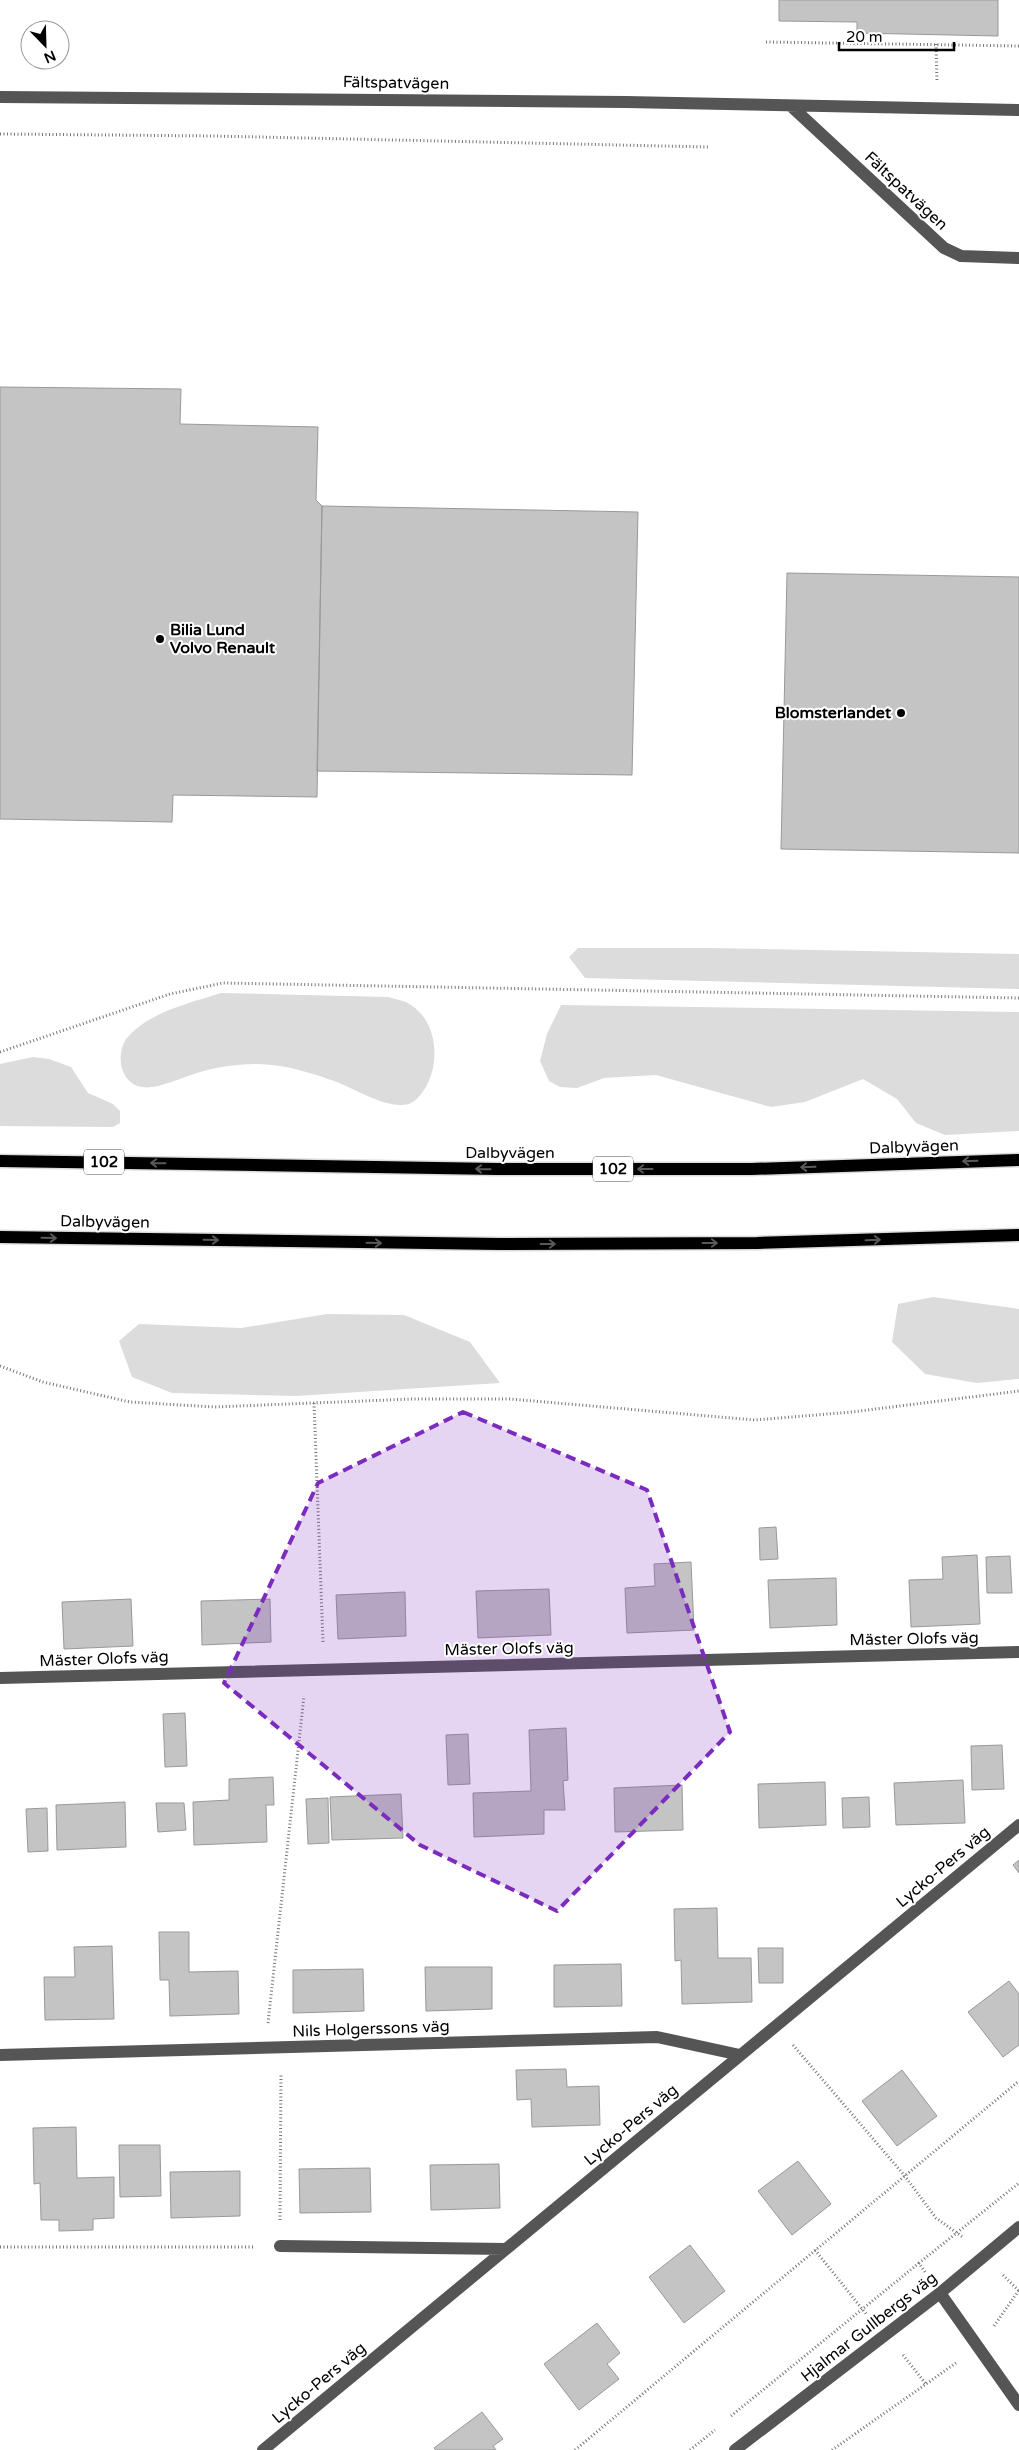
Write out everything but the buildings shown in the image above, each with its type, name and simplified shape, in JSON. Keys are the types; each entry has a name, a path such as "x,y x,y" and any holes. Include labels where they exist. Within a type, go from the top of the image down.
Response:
{"main road":[{"name":"Dalbyvägen","path":"0,1161 556,1169 752,1169 1019,1160"},
{"name":"Dalbyvägen","path":"0,1237 509,1244 756,1243 1019,1235"}],"street":[{"name":"Fältspatvägen","path":"0,97 342,99 1019,110"},
{"name":"Fältspatvägen","path":"791,106 944,248 961,256 1019,258"},
{"name":"Mäster Olofs väg","path":"0,1678 1019,1652"},
{"name":"Lycko-Pers väg","path":"263,2450 1019,1825"},
{"name":"Nils Holgerssons väg","path":"0,2055 657,2037 740,2055"},
{"name":"Hjalmar Gullbergs väg","path":"735,2450 940,2293 1019,2227"},
{"path":"280,2246 506,2249"},
{"path":"940,2293 1019,2405"}],"path":[{"path":"766,42 1019,46"},
{"path":"936,44 937,109"},
{"path":"0,134 214,136 708,147"},
{"path":"0,1052 170,994 224,983 1019,998"},
{"path":"0,1366 44,1382 130,1402 215,1407 412,1398 510,1399 731,1420 764,1420 852,1412 1019,1391"},
{"path":"314,1403 324,1670"},
{"path":"265,2049 306,1670"},
{"path":"776,2026 904,2175 936,2218 958,2233"},
{"path":"0,2247 280,2246 281,2048"},
{"path":"575,2450 1019,2081"},
{"path":"728,2419 1019,2183"},
{"path":"815,2250 862,2309"},
{"path":"919,2263 940,2293"},
{"path":"832,2450 926,2384"},
{"path":"690,2450 720,2425"}],"highlighted area":[{"path":"463,1412 647,1490 730,1732 557,1911 420,1845 224,1683 318,1483"}],"shaded area":[{"path":"578,948 710,948 1019,954 1019,989 585,978 569,957"},
{"path":"221,993 388,997 406,1002 424,1018 430,1028 433,1039 434,1063 427,1085 415,1101 400,1105 381,1101 311,1073 272,1065 244,1064 215,1068 155,1087 142,1087 135,1085 129,1080 124,1074 122,1067 121,1052 127,1038 136,1029 171,1009"},
{"path":"561,1005 1019,1012 1019,1131 945,1135 916,1123 897,1099 863,1079 805,1102 771,1107 656,1075 604,1078 577,1088 560,1087 549,1081 540,1061 547,1034"},
{"path":"33,1057 49,1059 71,1067 88,1093 113,1104 120,1111 120,1123 113,1127 0,1126 0,1064"},
{"path":"933,1297 1019,1309 1019,1379 977,1383 925,1374 892,1342 898,1304"},
{"path":"327,1314 404,1315 470,1342 500,1383 296,1396 172,1393 132,1377 119,1341 139,1324 241,1328"}],"place":[{"name":"Bilia Lund Volvo Renault","path":"160,639"},
{"name":"Blomsterlandet","path":"901,713"}]}
